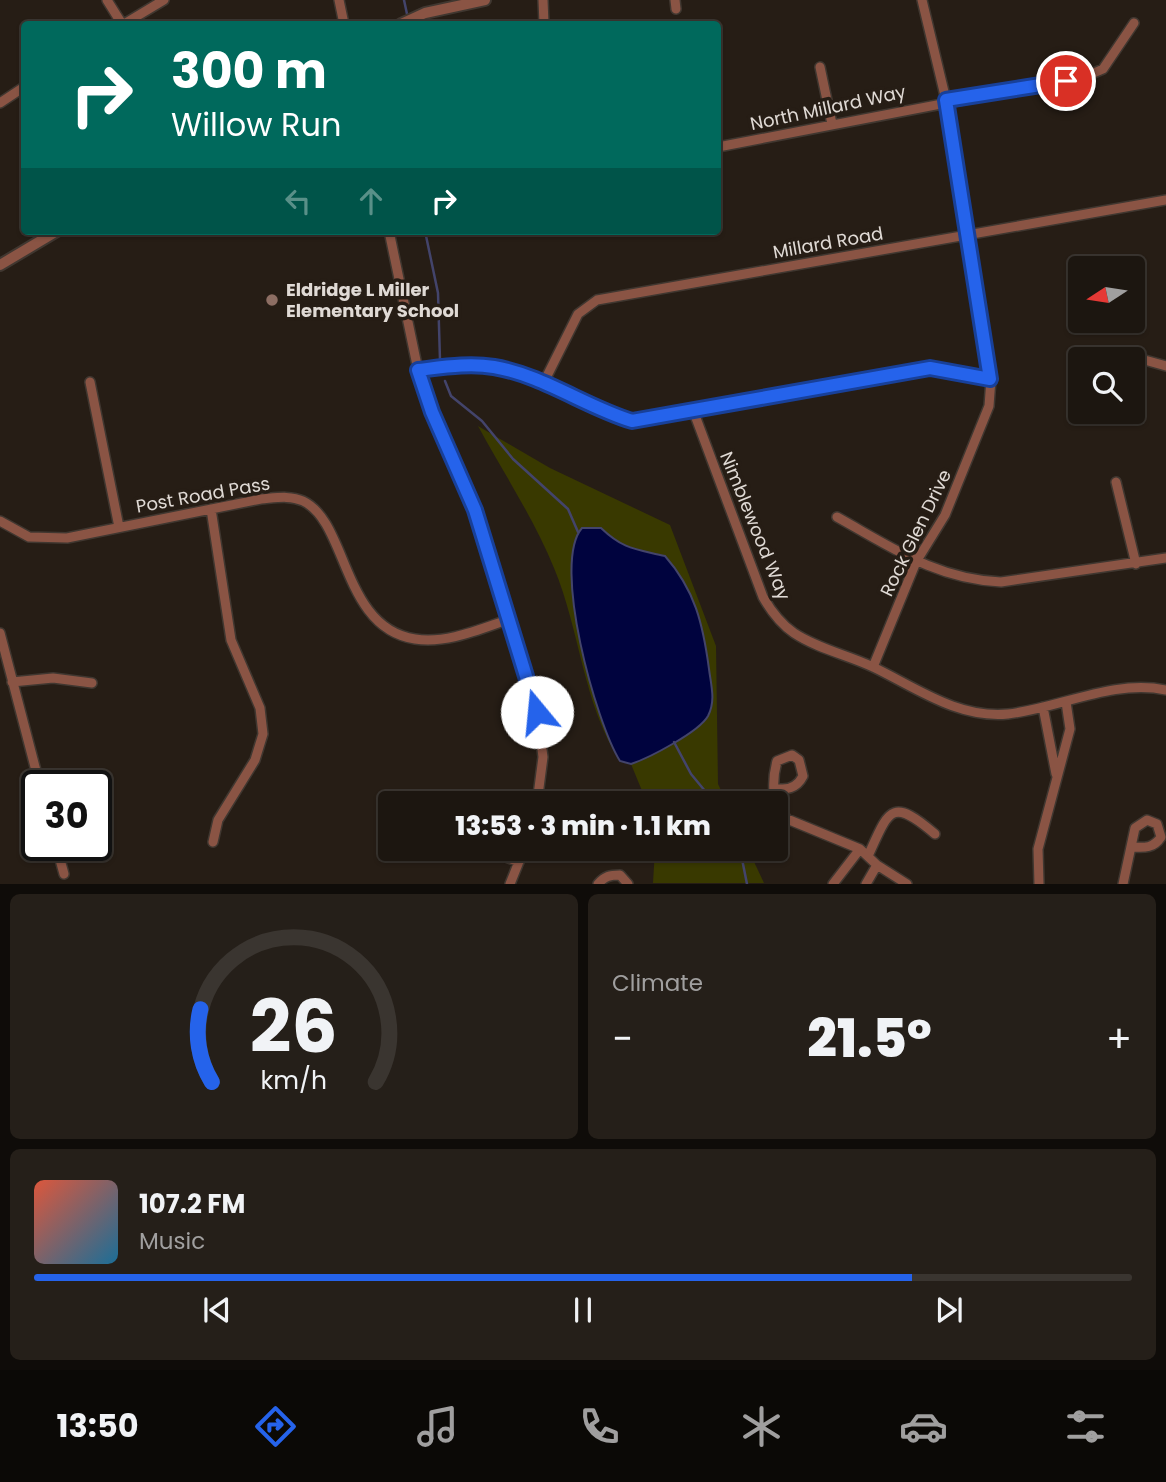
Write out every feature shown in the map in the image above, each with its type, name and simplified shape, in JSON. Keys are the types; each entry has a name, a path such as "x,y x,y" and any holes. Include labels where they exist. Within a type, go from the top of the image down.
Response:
{"street":[{"path":"107,0 121,21"},
{"path":"128,21 164,0"},
{"path":"339,0 343,21"},
{"path":"408,21 425,13 485,0"},
{"path":"543,0 544,21"},
{"name":"Rock Glen Drive","path":"873,667 916,562 956,492 989,406 990,379 969,234 946,100 922,0"},
{"name":"North Millard Way","path":"721,146 946,100 1087,76 1103,69 1134,23"},
{"path":"820,67 832,124"},
{"path":"0,103 21,89"},
{"name":"Millard Road","path":"543,384 578,314 597,300 1166,200"},
{"path":"0,265 50,235"},
{"path":"390,235 418,370 432,412 475,510 537,712 543,757 539,791"},
{"path":"1145,360 1166,366"},
{"path":"418,370 460,365 493,367 543,384 609,414 632,421 930,368 990,379"},
{"path":"90,382 119,527"},
{"name":"Nimblewood Way","path":"693,410 747,559 769,608 785,626 801,637 873,667 922,695 953,705 1006,714 1124,689 1166,690"},
{"path":"1116,482 1136,564"},
{"name":"Post Road Pass","path":"4,524 29,537 53,540 261,499 286,497 305,502 331,534 365,606 380,621 414,639 448,638 510,620"},
{"path":"211,509 231,640 260,708 263,734 255,760 218,820 213,842"},
{"path":"837,517 916,562 955,578 1001,582 1166,558"},
{"path":"0,537 4,524"},
{"path":"0,633 36,770"},
{"path":"12,682 53,678 92,683"},
{"path":"1039,884 1038,849 1070,729 1066,702"},
{"path":"1043,707 1057,775"},
{"path":"774,788 777,804 787,819 864,853 877,865 907,884"},
{"path":"833,884 864,853 893,813 902,810 911,813 935,834"},
{"path":"1123,884 1132,847"},
{"path":"60,861 64,874"},
{"path":"510,884 519,862"},
{"path":"866,884 877,865"},
{"path":"598,884 604,877 620,875 628,884"}],"shaded area":[{"path":"478,426 550,468 670,525 716,646 718,784 721,791 642,791 631,764 620,761 598,716 563,592 528,514"},
{"path":"582,528 601,528 624,545 665,556 691,595 704,637 712,693 708,716 684,737 631,764 620,761 610,742 589,680 580,643 571,574 574,547"},
{"path":"654,861 754,861 764,883 653,883"}],"waterway":[{"path":"404,0 407,14"},
{"path":"426,235 438,293 440,360"},
{"path":"445,381 451,396 482,421 513,459 568,509 578,532"},
{"path":"674,742 691,774 705,791"},
{"path":"742,861 747,884"}],"place":[{"name":"Eldridge L Miller Elementary School","path":"272,300"}],"route":[{"path":"537,712 475,510 432,412 418,370 460,365 509,370 609,414 632,421 930,368 965,372 990,379 946,100 1066,81"}]}
